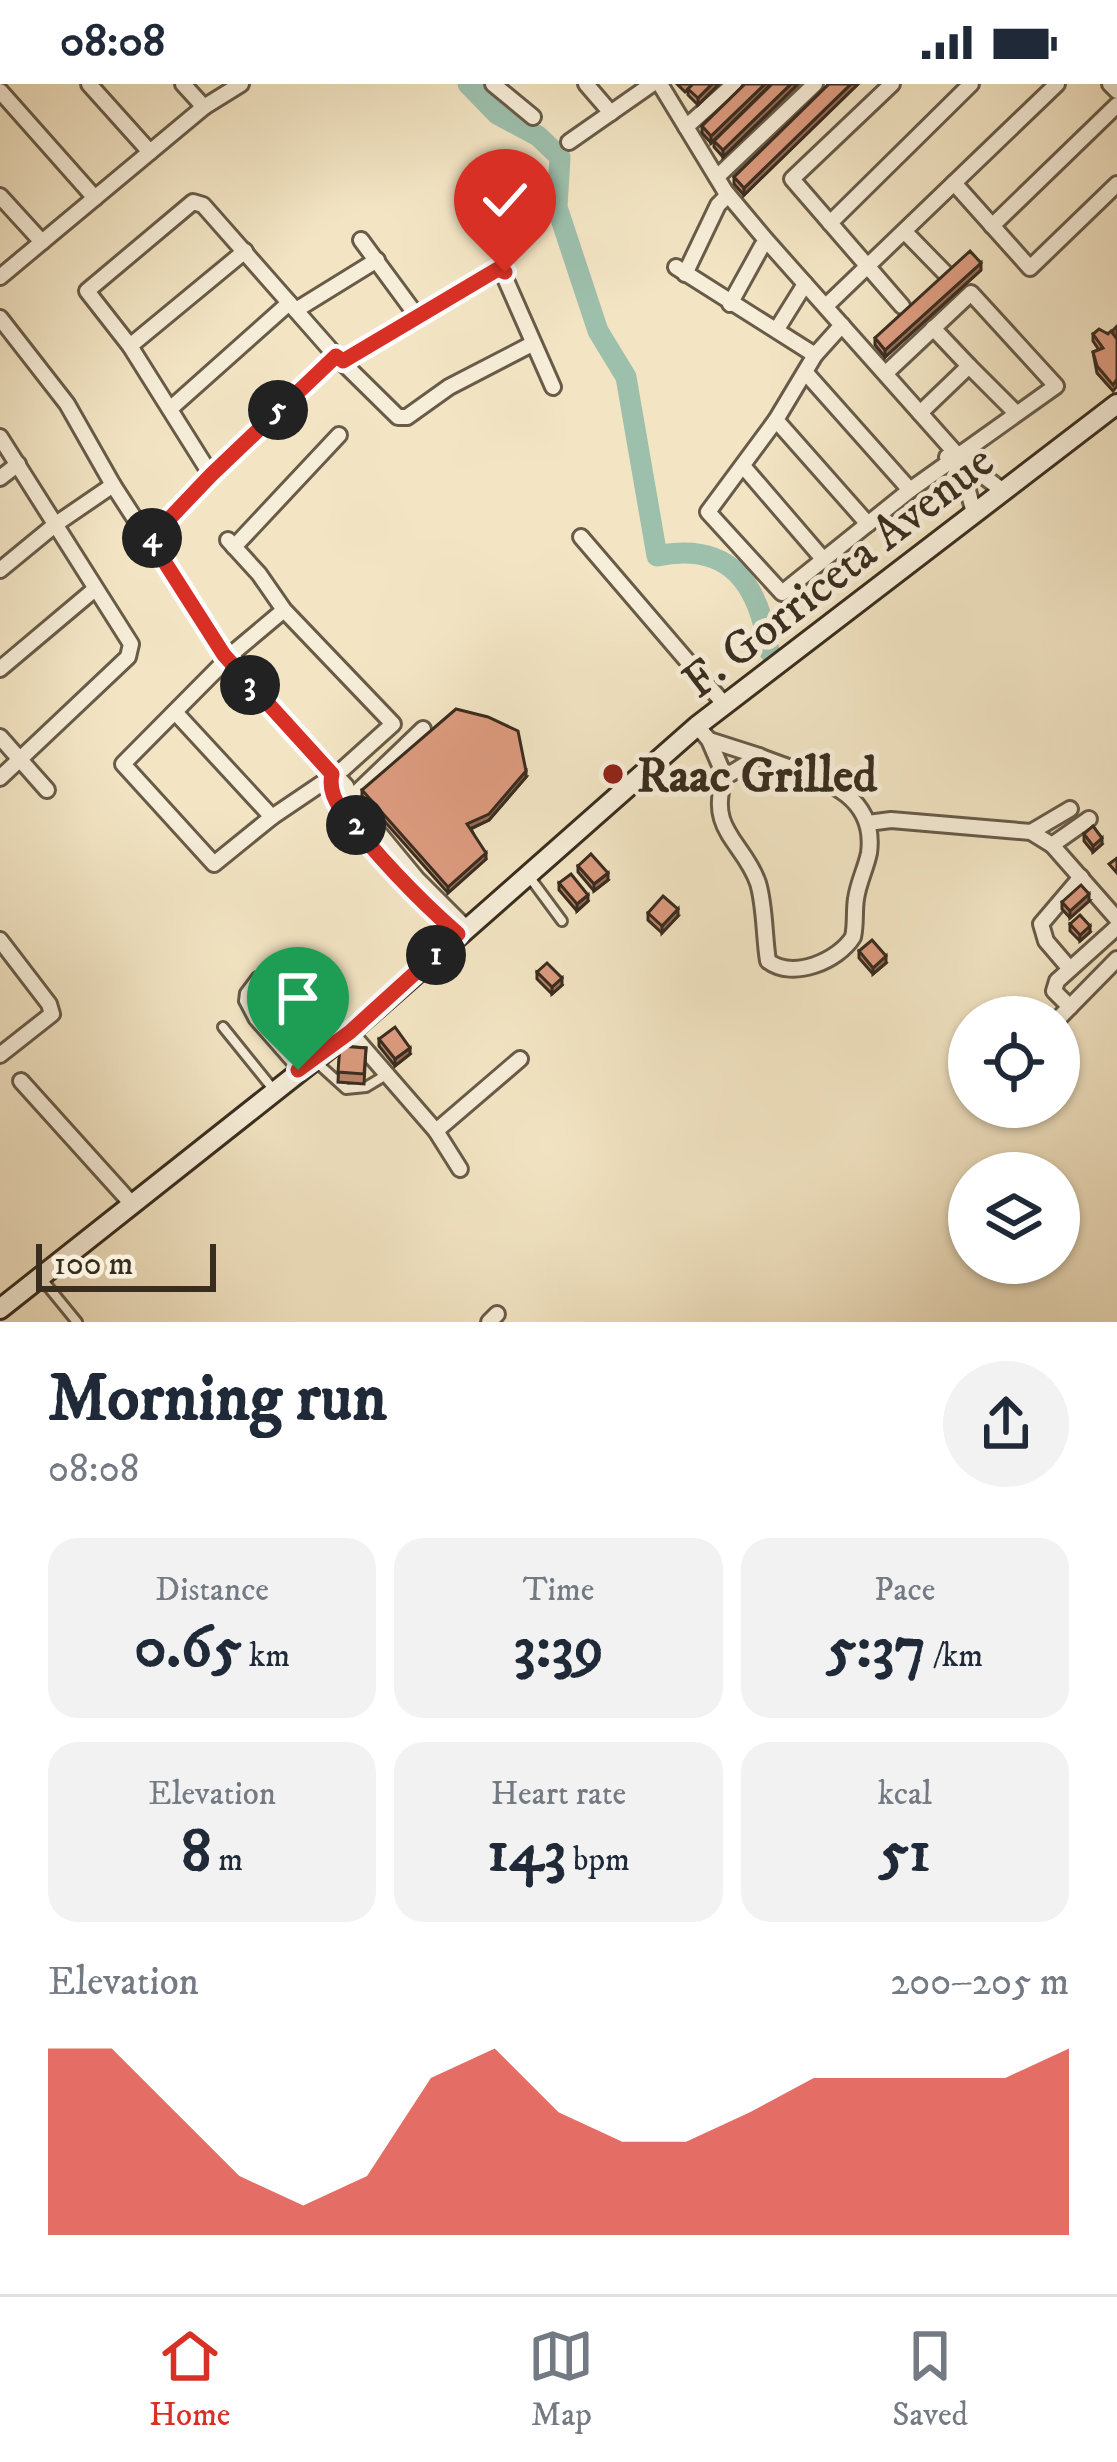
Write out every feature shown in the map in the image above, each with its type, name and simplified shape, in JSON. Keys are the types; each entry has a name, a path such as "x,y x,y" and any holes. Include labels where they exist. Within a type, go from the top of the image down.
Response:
{"main road":[{"name":"F. Gorriceta Avenue","path":"0,1309 350,1032 527,874 703,733 725,705 1117,404"}],"street":[{"path":"88,84 150,152"},
{"path":"183,84 205,107"},
{"path":"0,277 205,107 241,84"},
{"path":"493,84 533,117"},
{"path":"586,84 611,112"},
{"path":"569,142 656,84 738,219 826,306 956,461 974,513"},
{"path":"686,127 734,84"},
{"path":"815,84 724,190 680,271 815,355"},
{"path":"892,84 792,179 902,307"},
{"path":"830,223 971,84"},
{"path":"826,306 1058,84"},
{"path":"1110,84 1117,92"},
{"path":"0,92 95,198"},
{"path":"992,226 1117,105"},
{"path":"954,183 1030,268 1117,184"},
{"path":"724,190 956,461 1003,490"},
{"path":"0,196 42,242"},
{"path":"211,475 130,346 87,292 196,201 339,358 401,418 532,344"},
{"path":"905,232 946,274"},
{"path":"361,240 417,316"},
{"path":"730,304 761,246"},
{"path":"130,346 245,251"},
{"path":"170,409 293,307 377,260"},
{"path":"150,539 211,475 339,358 501,269 554,387"},
{"path":"777,329 803,287"},
{"path":"840,328 815,355 776,420 708,512 782,592 910,490 1056,385 974,295 968,294 886,373"},
{"path":"0,318 67,404 113,485 227,658 332,774"},
{"path":"933,328 1015,412"},
{"path":"920,413 969,366"},
{"path":"806,373 910,490"},
{"path":"776,420 868,524"},
{"path":"284,610 227,658 123,764 214,864 343,770 393,724 284,610 231,544 339,435"},
{"path":"0,437 130,641 128,657 0,778"},
{"path":"0,478 18,464"},
{"path":"743,466 823,559"},
{"path":"0,570 113,485"},
{"path":"581,537 725,705"},
{"path":"0,669 95,589"},
{"path":"175,712 272,818"},
{"path":"349,800 423,729"},
{"path":"703,733 839,788 860,804 868,823 869,851 856,896 854,937 833,957 792,969 768,961 756,878 725,832 720,792 725,777 759,756"},
{"path":"703,733 725,777"},
{"path":"0,737 47,790"},
{"path":"332,774 329,786 349,800 420,890 462,931"},
{"path":"1031,832 1070,808"},
{"path":"1052,845 1089,819"},
{"path":"868,823 891,820 1031,832 1052,845 1117,923 1054,986 1058,996"},
{"path":"1070,969 1046,941 1041,924 1081,877"},
{"path":"0,940 6,960 49,1004 52,1014 0,1055"},
{"path":"1080,996 1117,959"},
{"path":"350,1032 436,1132 460,1169"},
{"path":"436,1132 520,1059"},
{"path":"21,1081 132,1204"}],"lane":[{"path":"527,874 562,921"},
{"path":"257,977 245,993 248,1011 306,1065 346,1089 366,1088 387,1074"},
{"path":"223,1027 274,1090"},
{"path":"40,1277 77,1322"}],"building":[{"path":"693,84 712,84 698,98 688,89"},
{"path":"745,84 765,84 711,136 702,126"},
{"path":"772,84 791,84 723,150 714,141"},
{"path":"829,84 851,84 744,188 734,177"},
{"path":"970,251 981,263 885,350 875,338"},
{"path":"1099,329 1111,331 1117,339 1113,385 1097,366 1093,352 1103,348 1093,334"},
{"path":"456,709 518,731 526,771 489,814 467,824 486,853 448,887 362,790"},
{"path":"1093,826 1102,838 1093,846 1084,834"},
{"path":"591,854 608,873 594,884 578,866"},
{"path":"571,874 588,895 577,904 559,883"},
{"path":"1081,885 1089,894 1070,911 1062,902"},
{"path":"663,896 678,909 662,926 648,913"},
{"path":"1080,915 1090,926 1080,935 1070,924"},
{"path":"872,940 886,956 873,968 859,951"},
{"path":"547,963 562,978 552,987 537,972"},
{"path":"395,1027 410,1048 395,1059 379,1039"},
{"path":"340,1046 366,1048 364,1074 338,1072"}],"waterway":[{"path":"468,84 497,114 538,136 560,157 557,207 598,331 626,377 657,556 704,555 737,573 758,606 769,651"}],"place":[{"name":"Raac Grilled","path":"613,774"}],"route":[{"path":"298,1070 350,1032 458,934 429,910 341,809 329,786 332,774 234,668 150,539 336,356 343,361 498,269 505,272"}]}
